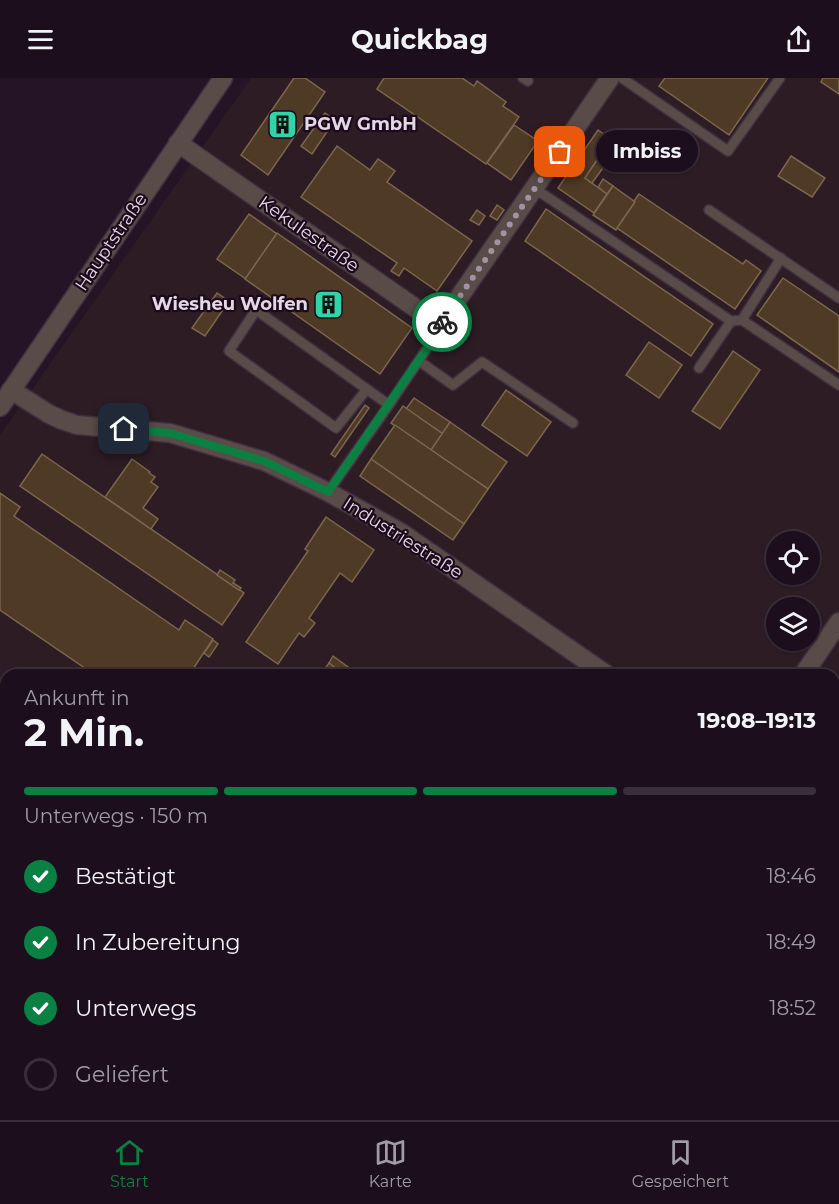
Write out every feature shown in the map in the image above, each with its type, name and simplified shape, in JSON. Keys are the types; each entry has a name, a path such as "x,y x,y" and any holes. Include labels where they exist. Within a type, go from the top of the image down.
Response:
{"street":[{"name":"Hauptstraße","path":"0,407 223,78"},
{"path":"440,325 610,78"},
{"name":"Kekulestraße","path":"178,143 440,325"},
{"name":"Industriestraße","path":"11,390 62,420 77,424 170,433 264,461 328,492 400,532 598,669"},
{"path":"807,669 839,622"}],"lane":[{"path":"622,78 728,151 780,78"},
{"path":"534,188 731,321 742,320 839,386"},
{"path":"710,210 839,298"},
{"path":"742,320 781,258"},
{"path":"367,388 336,428 229,351 256,310 367,388 389,405"},
{"path":"699,368 731,321"},
{"path":"328,492 419,361 440,325"},
{"path":"419,361 453,385 482,362 573,423"}],"shaded area":[{"path":"251,78 839,78 839,669 0,669 0,435"}],"building":[{"name":"PGW GmbH","path":"294,78 305,78 325,92 268,175 241,155"},
{"path":"384,78 462,78 474,86 477,81 506,102 503,106 519,117 486,164 377,89"},
{"path":"665,78 768,78 729,135 659,86"},
{"path":"823,78 839,78 839,94 821,82"},
{"path":"325,113 335,120 312,154 301,146"},
{"path":"514,125 538,141 511,180 487,163"},
{"path":"598,130 611,139 585,178 607,194 594,213 558,188"},
{"path":"611,139 619,145 615,149 632,161 624,172 608,161 592,183 585,178"},
{"path":"337,146 370,170 378,159 395,171 387,182 472,241 437,291 404,268 399,276 391,271 397,263 301,197"},
{"path":"791,156 825,178 812,197 778,176"},
{"path":"603,179 613,186 607,194 598,187"},
{"path":"613,186 635,202 616,230 593,215"},
{"path":"639,194 743,264 746,260 761,271 735,309 617,228"},
{"path":"497,205 504,210 497,220 490,216"},
{"path":"546,209 713,324 691,356 525,241"},
{"path":"477,210 485,216 479,225 470,220"},
{"path":"249,214 277,234 246,279 217,259"},
{"name":"Wiesheu Wolfen","path":"277,233 412,328 380,374 245,279"},
{"path":"783,278 839,316 839,372 757,315"},
{"path":"217,293 229,301 205,336 192,328"},
{"path":"649,342 682,365 659,398 626,375"},
{"path":"733,351 760,370 720,429 692,411"},
{"path":"506,390 551,422 527,456 482,425"},
{"path":"414,398 450,422 443,434 406,409"},
{"path":"365,405 369,408 335,457 331,454"},
{"path":"403,406 443,434 431,450 391,423"},
{"path":"450,422 507,462 488,489 431,450"},
{"path":"395,425 488,489 464,524 371,459"},
{"path":"42,454 244,593 222,625 20,486"},
{"path":"132,459 155,477 151,482 158,487 143,508 158,519 151,529 105,497"},
{"path":"371,459 464,524 453,540 360,476"},
{"path":"0,493 20,507 14,516 179,630 185,620 213,639 193,669 86,669 0,610"},
{"path":"326,517 374,550 352,582 340,573 309,618 315,623 304,637 299,633 278,664 246,642 308,551 305,549"},
{"path":"220,570 235,580 233,583 241,588 239,590 217,575"},
{"path":"213,640 218,644 209,657 204,653"},
{"path":"333,656 348,667 337,669 329,663"},
{"path":"329,663 337,669 325,669"}],"way so far":[{"path":"442,322 560,152"}],"place":[{"name":"PGW GmbH","path":"283,124"},
{"name":"Imbiss","path":"560,152"},
{"name":"Wiesheu Wolfen","path":"329,304"}],"route":[{"path":"124,429 170,433 264,461 328,492 432,341 442,322"}]}
